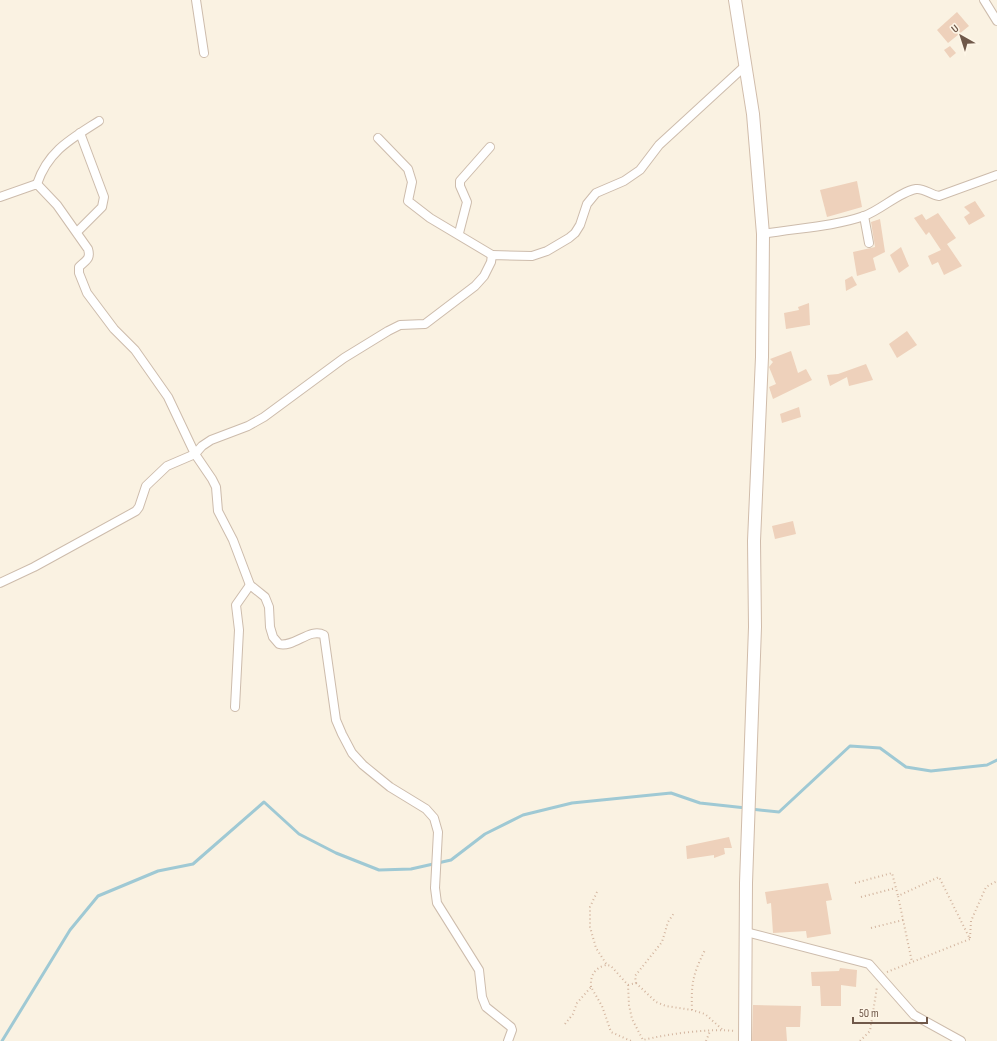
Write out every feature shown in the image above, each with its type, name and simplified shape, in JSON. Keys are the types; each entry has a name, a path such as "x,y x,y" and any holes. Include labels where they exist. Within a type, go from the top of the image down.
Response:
{"street":[{"path":"196,0 204,53"},
{"path":"735,0 758,162 763,234 762,356 754,541 754,672 748,815 745,1037"},
{"path":"984,0 997,20"},
{"path":"378,138 408,169 412,182 409,190 408,202 430,218 459,233 492,255 532,256 547,251 576,233 587,204 596,193 624,181 640,170 659,145 745,66"},
{"path":"37,184 42,169 50,157 80,133 99,121"},
{"path":"77,232 102,207 104,197 80,133"},
{"path":"459,233 467,202 460,186 460,181 490,147"},
{"path":"763,234 826,225 864,216 914,189 923,190 939,196 997,175"},
{"path":"0,197 37,184"},
{"path":"37,184 57,205 77,232 89,255 87,261 79,266 79,273 87,293 114,329 135,350 168,397 194,454 216,487 218,511 233,540 250,585 265,596 272,632 279,644 298,640 316,633 324,635 336,720 352,753 363,765 390,787 426,809 434,818 438,832 435,888 437,903 479,970 482,997 486,1007 511,1027 512,1030 508,1041"},
{"path":"864,216 870,243"},
{"path":"0,583 34,567 136,511 140,507 146,486 167,466 194,454 211,440 248,426 264,417 344,358 388,331 400,325 425,324 475,286 484,276 491,262 492,255"},
{"path":"235,707 239,630 236,606 250,585"},
{"path":"746,932 869,964 880,975 891,991 914,1015 961,1041"}],"path":[{"path":"855,883 892,873 912,962"},
{"path":"898,896 939,877 970,939"},
{"path":"970,939 971,921 986,886 997,881"},
{"path":"861,897 896,888"},
{"path":"597,892 590,907 590,927 596,948 607,965 611,966 628,985 629,1006 632,1019 643,1040 660,1036 723,1030 745,1037"},
{"path":"674,914 668,922 662,942 635,976 636,983 656,1002 666,1006 692,1010 705,1014 723,1030"},
{"path":"871,928 903,920"},
{"path":"860,1041 870,1031 880,975 970,939"},
{"path":"692,1010 694,972 704,950"},
{"path":"607,965 600,966 593,972 590,979 591,987 602,1006 611,1032 631,1041"},
{"path":"628,985 636,983"},
{"path":"565,1024 573,1014 577,1002 591,987"},
{"path":"706,1041 710,1031"}],"building":[{"path":"957,12 969,26 948,43 937,30"},
{"path":"950,46 956,53 950,58 944,50"},
{"path":"857,181 862,207 827,217 820,190"},
{"path":"975,201 985,216 969,225 964,217 970,213 964,207"},
{"path":"938,213 956,238 947,244 962,266 944,275 938,262 932,265 928,256 941,250 929,232 926,235 914,218 922,214 926,220"},
{"path":"880,219 885,252 873,258 876,270 857,276 853,252 875,247 871,222"},
{"path":"901,247 909,266 899,273 890,255"},
{"path":"852,276 857,285 846,291 845,280"},
{"path":"809,303 810,325 786,329 784,313 799,310 798,307"},
{"path":"907,331 917,345 897,358 889,344"},
{"path":"791,351 798,373 806,369 812,380 773,399 769,387 776,384 769,367 773,362 770,359"},
{"path":"866,364 873,380 849,386 847,377 830,386 827,375 838,374"},
{"path":"799,407 801,417 782,423 780,414"},
{"path":"793,521 796,534 775,539 772,526"},
{"path":"729,837 732,848 724,848 725,854 714,858 714,855 687,859 686,846"},
{"path":"828,883 832,900 826,901 831,934 807,938 806,931 773,933 771,903 767,904 765,892"},
{"path":"840,968 857,970 856,987 841,985 841,1006 821,1006 820,986 812,986 811,972 839,971"},
{"path":"753,1005 801,1006 800,1027 786,1027 787,1041 752,1041"}],"waterway":[{"path":"751,809 779,812 850,746 880,748 906,767 931,771 987,765 997,760"},
{"path":"2,1041 70,930 98,896 158,871 193,864 264,802 299,834 336,853 379,870 411,869 451,860 485,834 523,815 572,803 671,793 700,803 746,808"}]}
